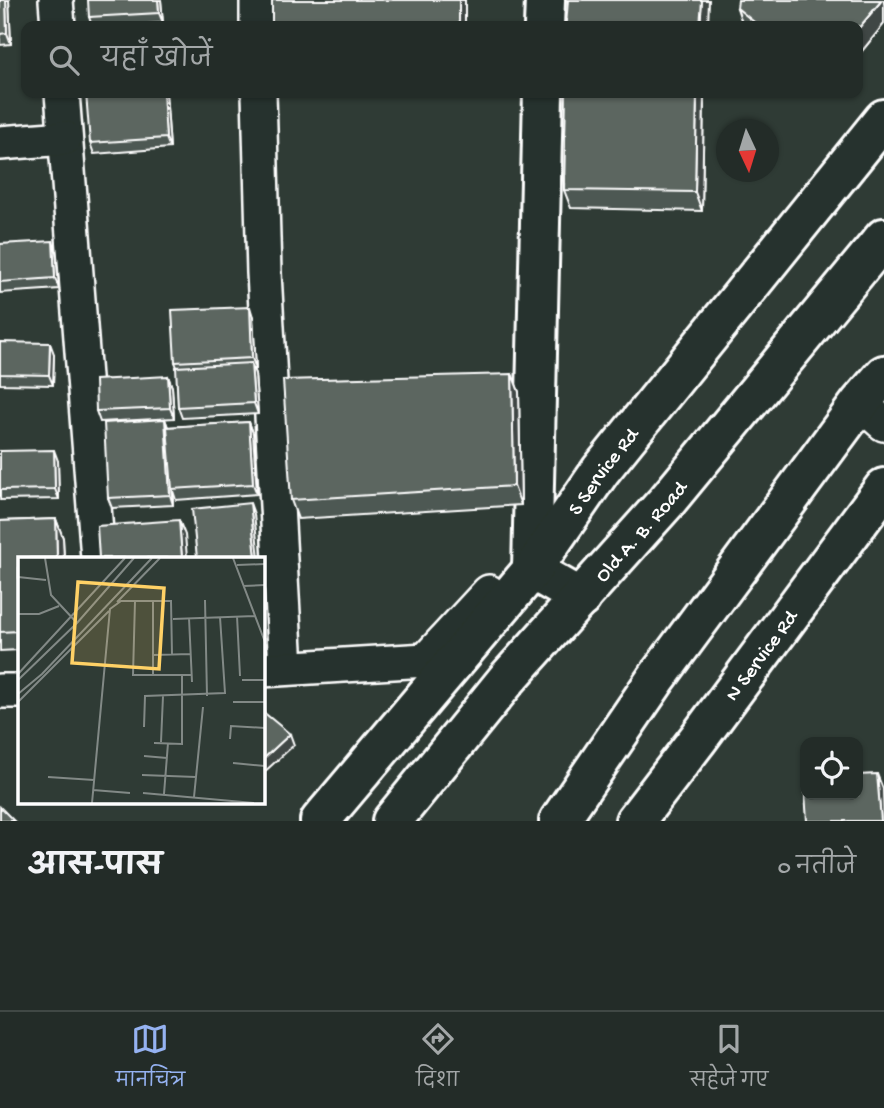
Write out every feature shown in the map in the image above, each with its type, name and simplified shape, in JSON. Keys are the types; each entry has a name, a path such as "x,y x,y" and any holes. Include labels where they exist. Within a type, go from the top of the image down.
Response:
{"street":[{"path":"56,0 58,21"},
{"path":"257,0 257,21"},
{"path":"544,21 545,0"},
{"path":"61,98 98,557"},
{"path":"259,98 274,669 426,660 496,585 532,570"},
{"path":"532,570 543,98"},
{"name":"S Service Rd","path":"320,821 532,570 601,470 884,119"},
{"path":"0,143 65,138"},
{"name":"Old A. B. Road","path":"392,821 508,678 667,501 884,238"},
{"path":"559,821 656,679 876,401"},
{"name":"N Service Rd","path":"635,821 884,488"},
{"path":"532,570 581,598"},
{"path":"0,691 18,691"}],"building":[{"path":"0,0 6,0 7,33 0,34"},
{"path":"88,0 158,0 159,13 89,17"},
{"path":"272,0 459,0 459,21 272,21"},
{"path":"568,0 702,0 700,21 566,21"},
{"path":"738,0 882,0 863,23 753,21 737,8"},
{"path":"86,98 163,98 166,138 90,143"},
{"path":"566,98 697,98 695,192 564,190"},
{"path":"53,241 55,278 0,282 0,244"},
{"path":"250,307 252,358 175,362 172,310"},
{"path":"0,342 50,343 49,375 0,374"},
{"path":"251,363 254,403 178,407 176,367"},
{"path":"512,374 514,486 291,500 283,380"},
{"path":"168,376 170,408 96,411 95,380"},
{"path":"165,419 170,495 108,498 104,423"},
{"path":"249,422 253,484 172,489 167,427"},
{"path":"54,450 55,489 0,490 0,451"},
{"path":"250,503 256,557 197,557 192,509"},
{"path":"56,519 57,557 18,557 18,631 0,632 0,521"},
{"path":"179,520 182,557 99,557 97,526"},
{"path":"264,713 290,734 264,758"},
{"path":"877,774 881,821 807,821 805,800 863,800 863,775"},
{"path":"0,807 14,821 0,821"}]}
